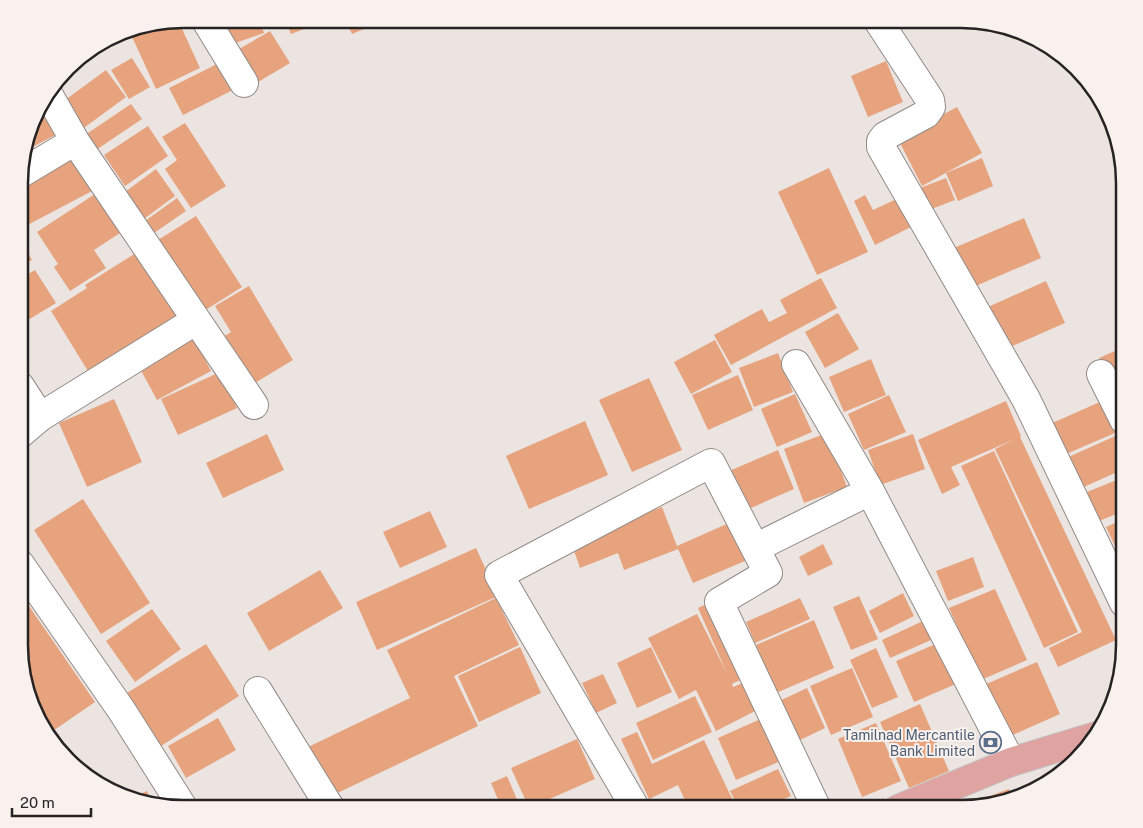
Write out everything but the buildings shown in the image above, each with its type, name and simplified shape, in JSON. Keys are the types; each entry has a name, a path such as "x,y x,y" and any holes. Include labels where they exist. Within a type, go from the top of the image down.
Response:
{"main road":[{"path":"923,800 1011,762 1084,740"}],"street":[{"path":"210,28 244,83"},
{"path":"883,28 930,100 931,107 926,114 885,136 881,141 882,147 1026,399 1115,585"},
{"path":"51,100 75,141 254,405"},
{"path":"28,169 75,141"},
{"path":"30,426 195,320"},
{"path":"796,364 870,491 1011,762"},
{"path":"1101,374 1115,402"},
{"path":"631,800 499,575 711,463 768,573 720,602 814,800"},
{"path":"755,548 870,491"},
{"path":"28,575 122,711 178,800"},
{"path":"258,691 325,800"}],"place":[{"name":"Tamilnad Mercantile Bank Limited","path":"991,743"}]}
